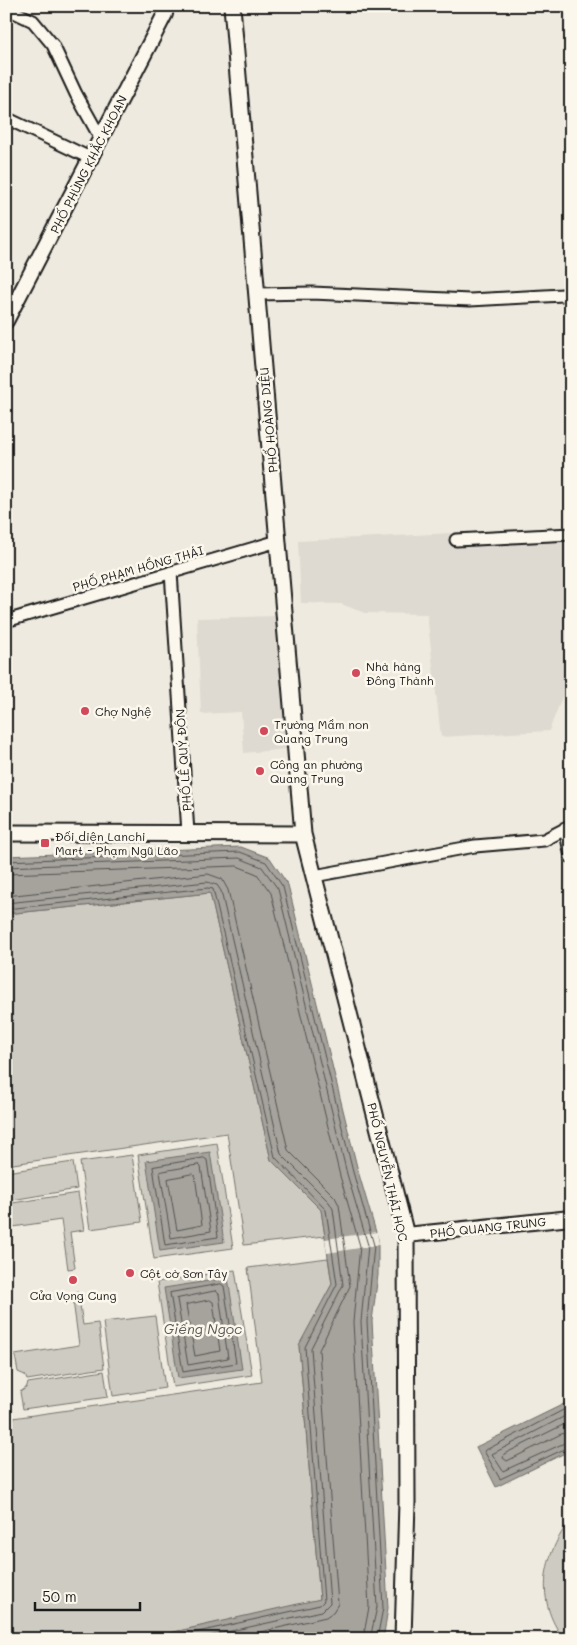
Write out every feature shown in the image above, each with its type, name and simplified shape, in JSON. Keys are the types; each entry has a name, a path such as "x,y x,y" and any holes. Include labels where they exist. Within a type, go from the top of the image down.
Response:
{"main road":[{"name":"PHỐ HOÀNG DIỆU","path":"232,6 303,834"},
{"path":"6,833 303,834"},
{"name":"PHỐ NGUYỄN THÁI HỌC","path":"303,834 406,1235 406,1502 403,1639"}],"street":[{"name":"PHỐ PHÙNG KHẮC KHOAN","path":"6,321 92,158 165,14 166,6"},
{"path":"6,8 33,21 53,45 76,94 101,139"},
{"path":"6,118 92,158"},
{"path":"257,294 312,293 470,300 563,295"},
{"path":"456,540 571,534"},
{"name":"PHỐ PHẠM HỒNG THÁI","path":"6,621 278,541"},
{"name":"PHỐ LÊ QUÝ ĐÔN","path":"171,572 188,833"},
{"path":"314,876 475,846 544,840 568,827 571,857"},
{"name":"PHỐ QUANG TRUNG","path":"406,1235 571,1218"}],"shaded area":[{"path":"570,527 571,674 549,731 441,737 427,614 365,613 341,604 301,603 298,541"},
{"path":"277,616 286,710 287,749 244,753 241,712 201,714 197,618"},
{"path":"210,893 271,1160 321,1210 325,1236 244,1245 227,1133 6,1165 6,914"},
{"path":"217,1143 233,1248 154,1259 138,1155"},
{"path":"132,1155 142,1222 90,1229 80,1162"},
{"path":"73,1162 77,1189 6,1201 6,1172"},
{"path":"78,1193 84,1230 70,1232 75,1268 68,1269 61,1220 6,1228 6,1204"},
{"path":"328,1258 332,1284 299,1346 320,1600 143,1639 6,1639 6,1419 262,1382 248,1268"},
{"name":"Giếng Ngọc","path":"235,1270 252,1375 173,1387 157,1282"},
{"path":"78,1292 83,1325 98,1323 104,1368 27,1380 25,1375 18,1372 15,1355 79,1345 72,1293"},
{"path":"155,1316 165,1388 113,1396 103,1322"},
{"path":"104,1371 108,1397 23,1409 20,1392 26,1388 28,1383"},
{"path":"571,1519 571,1639 564,1639 548,1609 546,1578 554,1547"}],"water":[{"path":"241,847 270,858 288,885 358,1171 378,1239 378,1275 372,1321 388,1608 384,1634 380,1639 143,1639 320,1599 299,1345 332,1284 321,1210 271,1160 210,893 6,914 6,856"},
{"path":"210,1152 224,1242 160,1251 146,1161"},
{"name":"Giếng Ngọc","path":"228,1278 242,1369 178,1378 164,1288"},
{"path":"570,1401 571,1450 496,1487 476,1447"}],"pier":[{"path":"377,1232 379,1245 327,1253 325,1239"}],"place":[{"name":"Nhà hàng Đông Thành","path":"356,673"},
{"name":"Chợ Nghệ","path":"85,711"},
{"name":"Trường Mầm non Quang Trung","path":"264,731"},
{"name":"Công an phường Quang Trung","path":"260,771"},
{"name":"Đối diện Lanchi Mart - Phạm Ngũ Lão","path":"45,843"},
{"name":"Cột cờ Sơn Tây","path":"130,1273"},
{"name":"Cửa Vọng Cung","path":"73,1280"}]}
